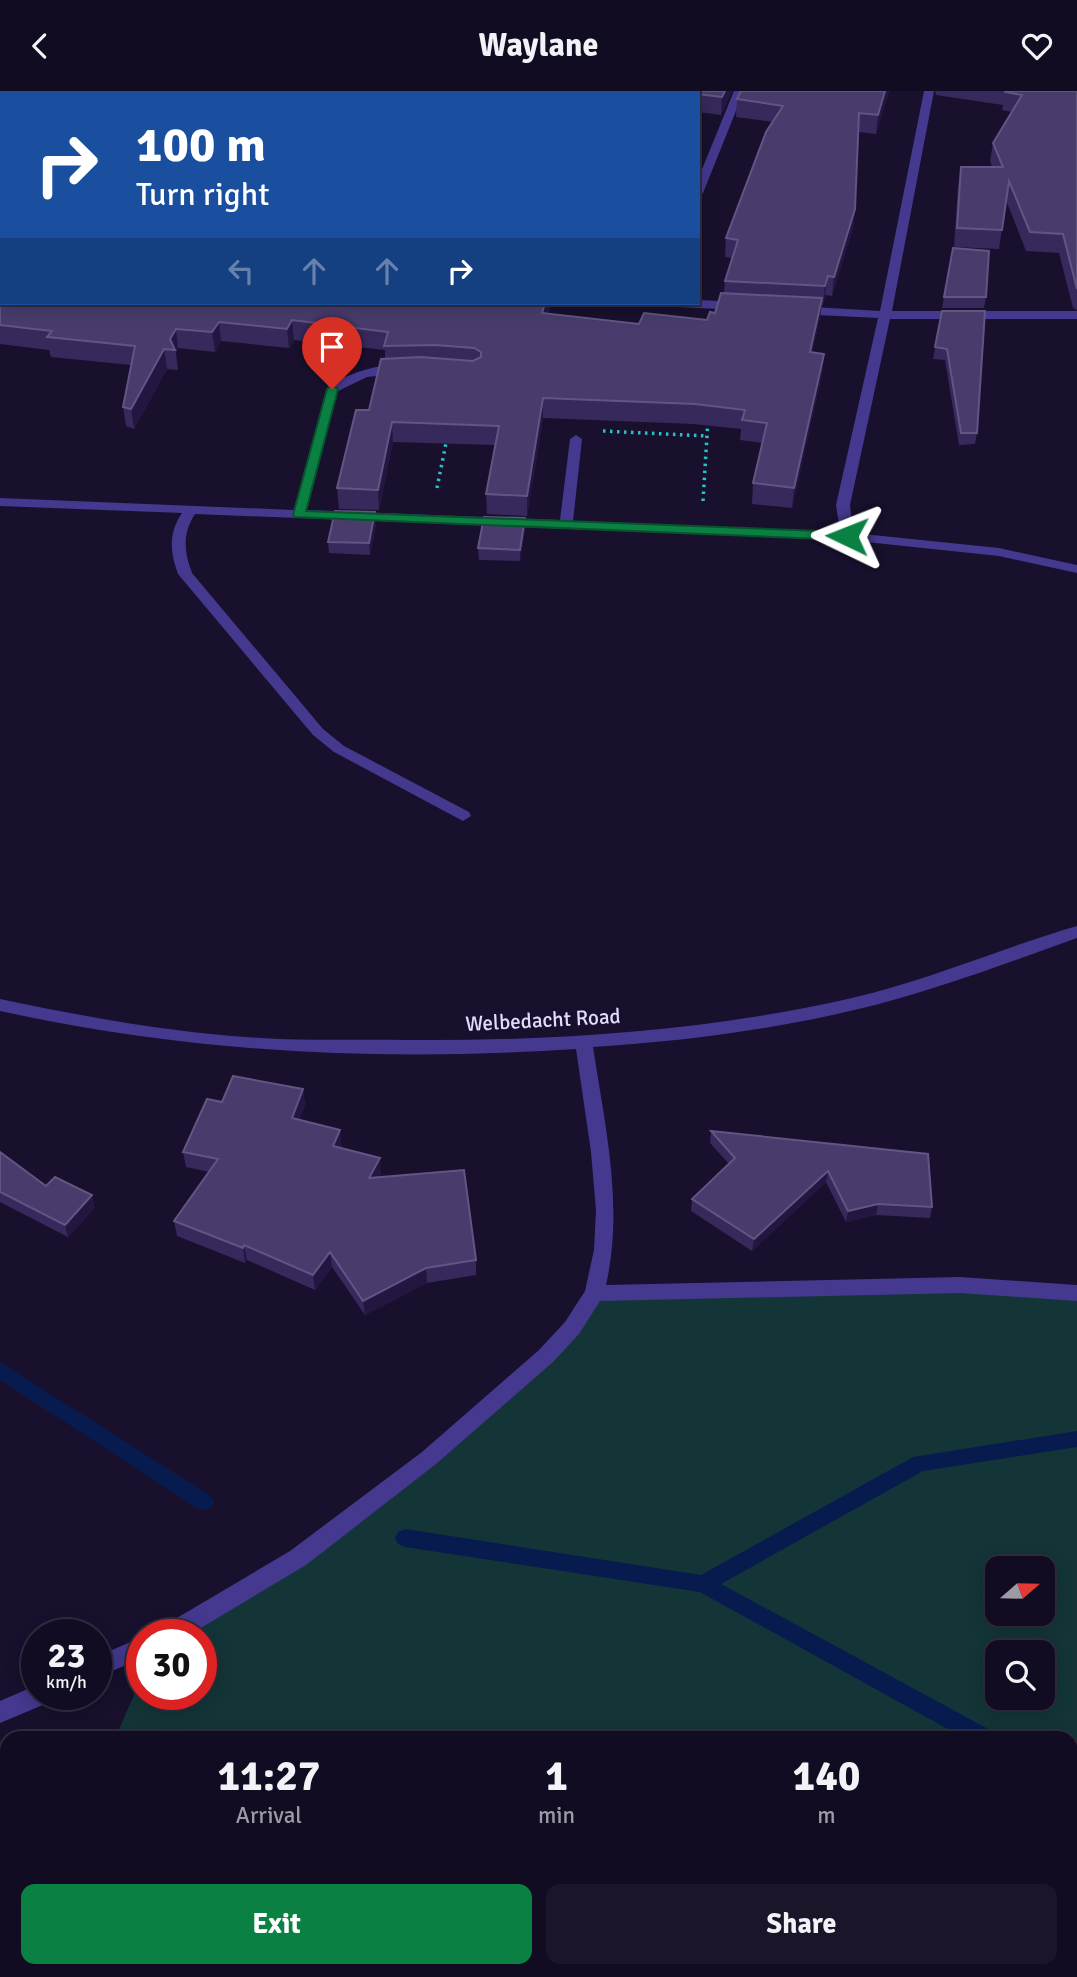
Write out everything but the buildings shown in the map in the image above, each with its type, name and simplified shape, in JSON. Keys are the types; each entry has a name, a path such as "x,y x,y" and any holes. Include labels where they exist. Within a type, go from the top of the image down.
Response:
{"street":[{"path":"700,189 739,91"},
{"path":"847,536 843,505 885,315 929,91"},
{"path":"700,304 761,308"},
{"path":"789,309 885,315 1077,315"},
{"path":"299,515 332,389 346,379 361,374 382,370 411,370"},
{"path":"566,525 576,439"},
{"path":"0,502 847,536 999,552 1077,569"},
{"path":"190,510 180,525 177,554 185,574 318,732 339,749 463,816"},
{"name":"Welbedacht Road","path":"0,1005 149,1034 247,1044 428,1047 584,1044 734,1027 852,1004 942,980 1077,932"},
{"path":"195,1619 298,1558 429,1458 546,1356 572,1328 594,1293 604,1250 605,1210 584,1044"},
{"path":"594,1293 960,1285 1077,1293"},
{"path":"0,1712 21,1703"}],"path":[{"path":"702,530 708,417"},
{"path":"431,520 449,425"},
{"path":"599,431 707,436"}],"green space":[{"path":"950,1291 1077,1300 1077,1731 118,1731 127,1710 217,1710 217,1619 206,1619 424,1471 595,1297"}],"waterway":[{"path":"0,1370 204,1502"},
{"path":"703,1584 920,1463 1077,1439"},
{"path":"405,1538 703,1584"},
{"path":"703,1584 972,1731"}],"route":[{"path":"332,389 299,515 847,536"}]}
